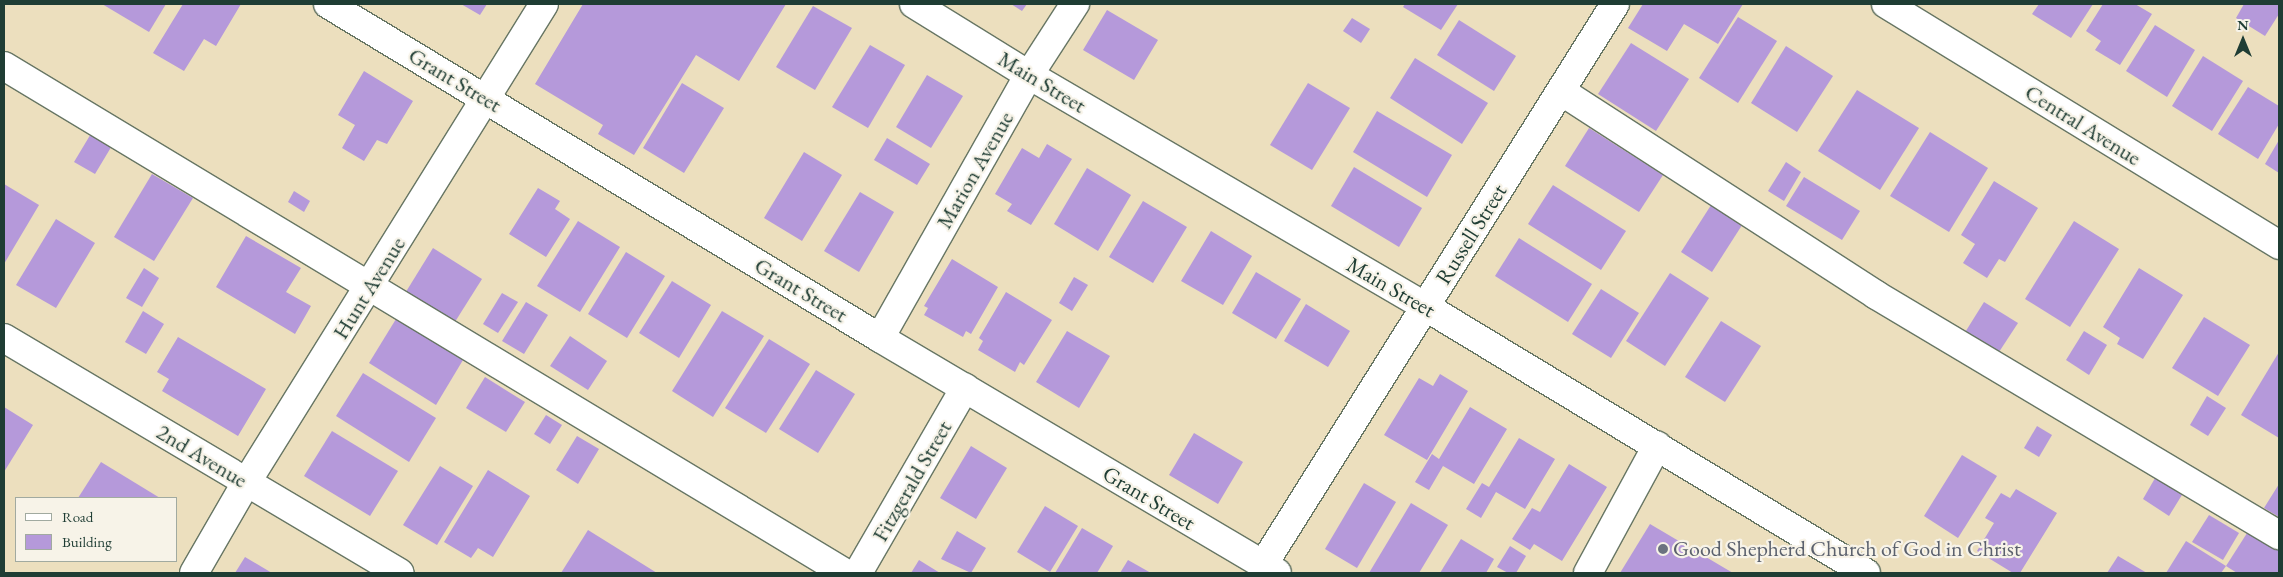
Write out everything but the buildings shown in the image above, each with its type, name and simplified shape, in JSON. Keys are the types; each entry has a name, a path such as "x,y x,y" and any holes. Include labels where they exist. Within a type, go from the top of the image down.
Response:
{"street":[{"name":"Grant Street","path":"328,4 880,338 1270,569"},
{"name":"Hunt Avenue","path":"194,573 246,483 487,100 544,4"},
{"name":"Main Street","path":"914,4 1029,76 1426,307 1866,573"},
{"name":"Marion Avenue","path":"880,338 1029,76 1074,4"},
{"name":"Russell Street","path":"1270,569 1426,307 1615,4"},
{"name":"Central Avenue","path":"1886,4 2279,246"},
{"path":"4,66 845,573"},
{"path":"1561,91 1876,295 2279,535"},
{"name":"2nd Avenue","path":"4,338 400,573"},
{"name":"Fitzgerald Street","path":"858,573 965,388"},
{"path":"1588,573 1656,446"}],"place":[{"name":"Good Shepherd Church of God in Christ","path":"1663,549"}]}
